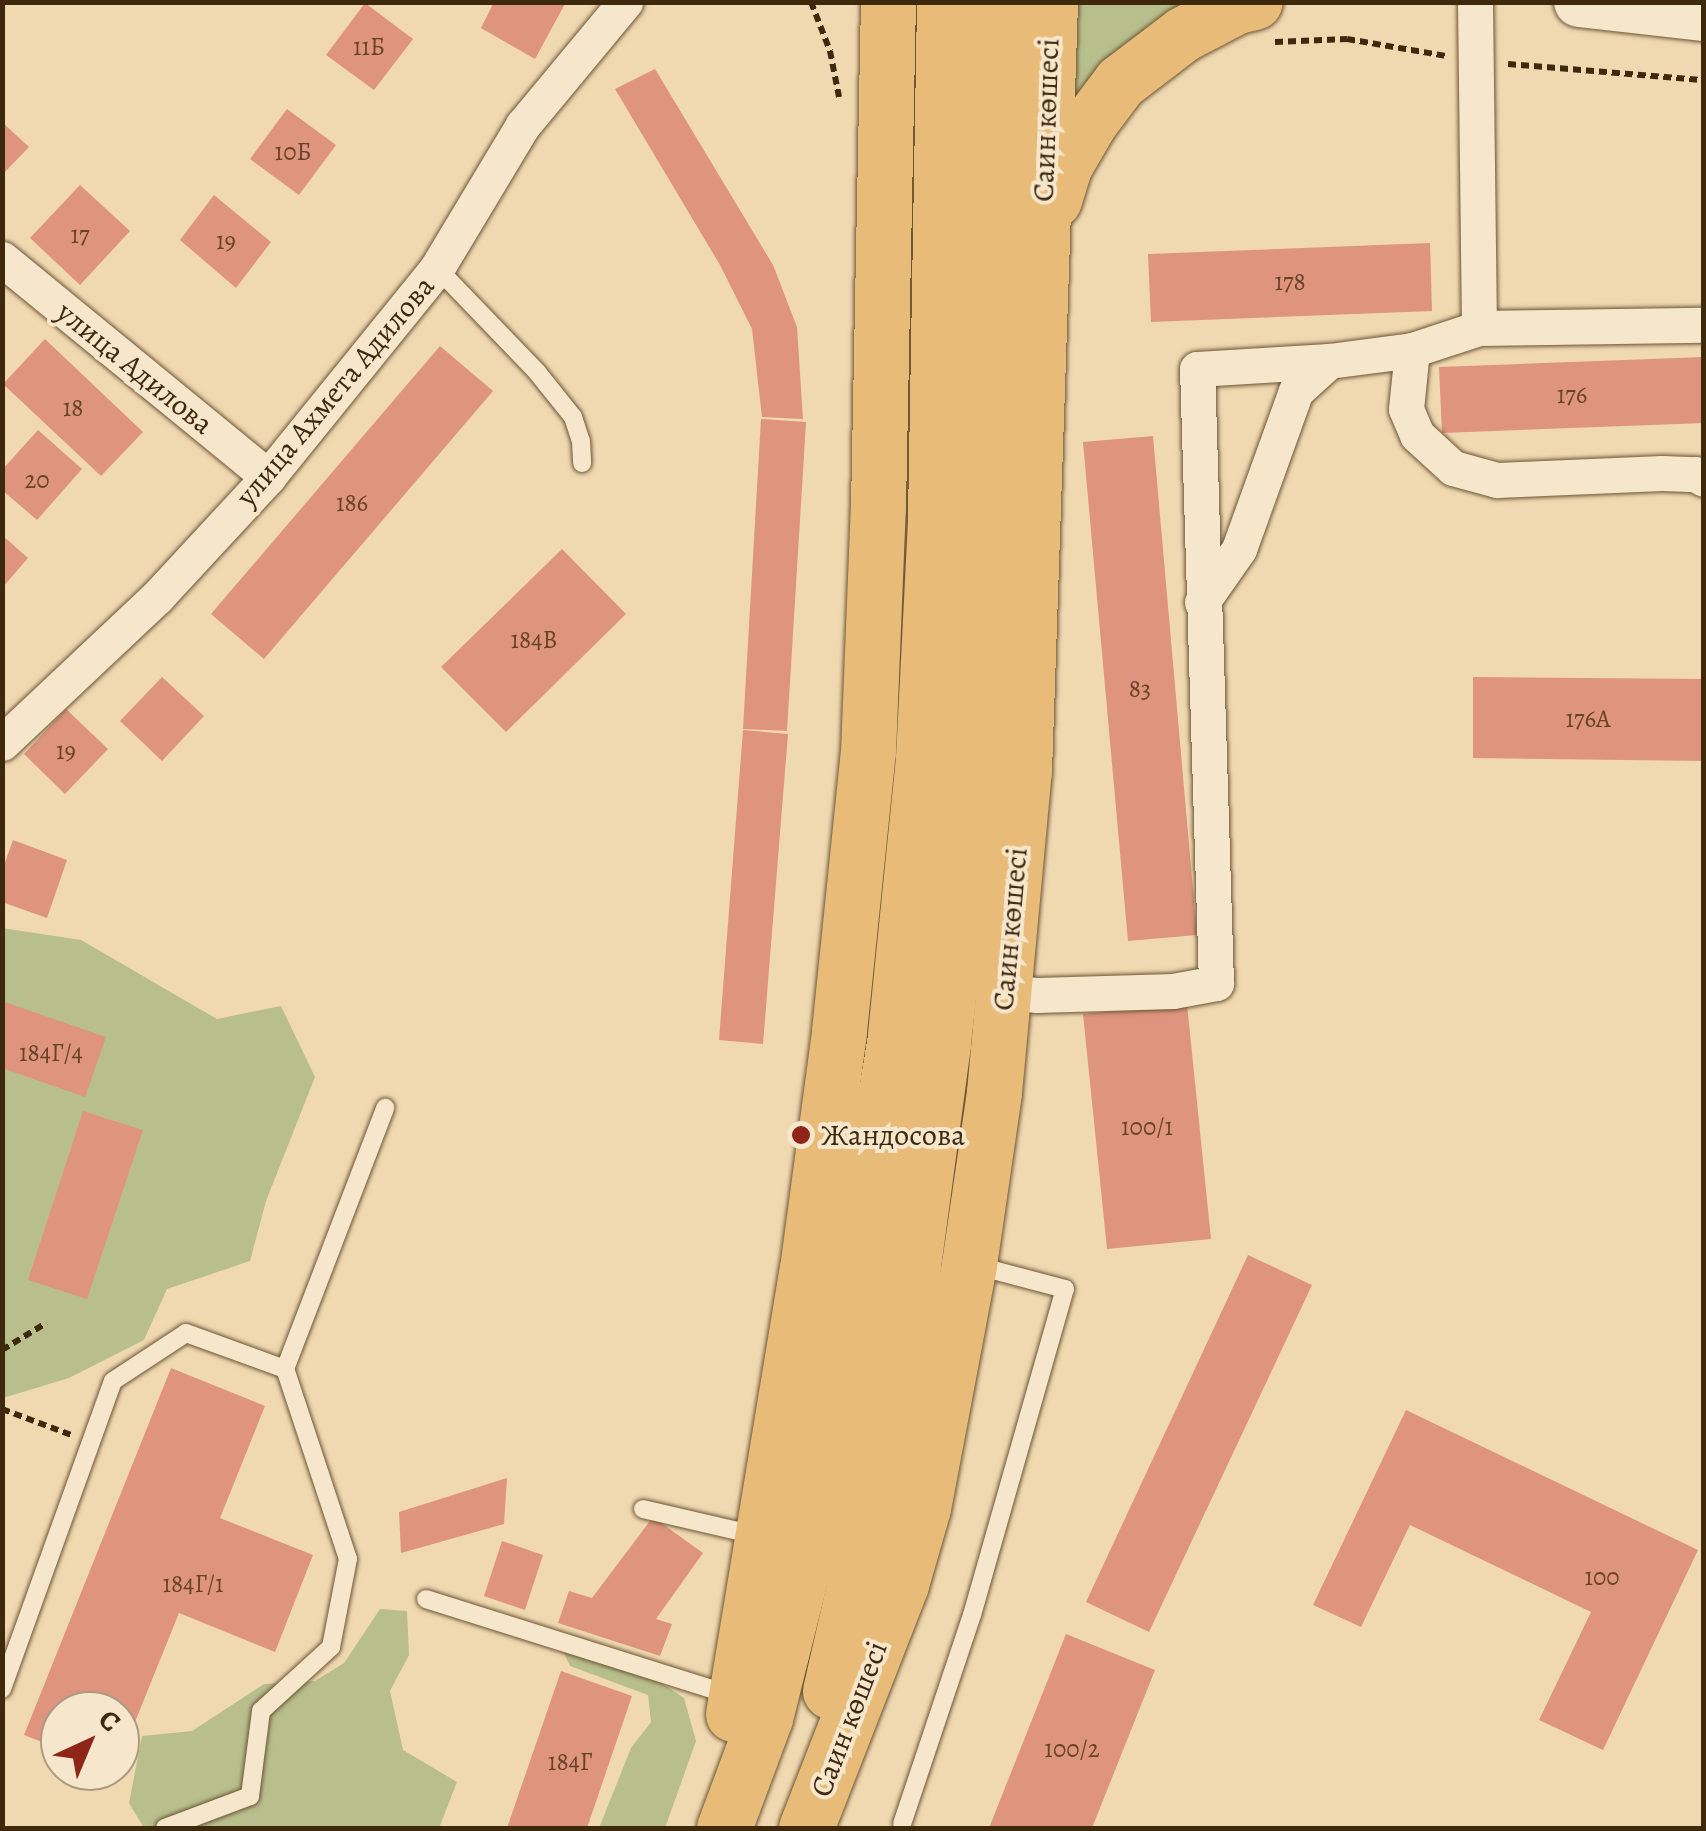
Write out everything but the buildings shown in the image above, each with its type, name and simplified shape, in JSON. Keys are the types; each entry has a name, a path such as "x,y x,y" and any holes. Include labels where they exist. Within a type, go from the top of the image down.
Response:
{"main road":[{"path":"847,2 867,61 886,168"},
{"path":"704,1828 736,1696 824,1152 868,752 888,2"},
{"path":"1579,2 1704,16"},
{"path":"724,1828 765,1718 823,1486 896,1034 924,758 934,519 997,4"},
{"name":"Саин көшесі","path":"806,1828 902,1584 923,1508 969,1264 1004,990 1028,692 1042,236 997,4"},
{"name":"Саин көшесі","path":"798,1828 875,1496 910,1288 946,1023 973,766 986,522 997,4"},
{"path":"1042,236 1065,165 1120,82 1183,34 1236,6 1257,24"}],"street":[{"name":"улица Ахмета Адилова","path":"2,743 157,597 268,477 437,268 523,126 625,2"},
{"path":"1476,2 1473,60 1480,328"},
{"name":"улица Адилова","path":"2,259 268,477"},
{"path":"1004,990 1037,996 1173,991 1216,983 1197,368 1329,361 1412,350 1480,328 1704,325"},
{"path":"1412,350 1406,409 1416,435 1452,468 1496,480 1662,473 1695,474 1704,479"},
{"path":"1202,602 1239,549 1296,391 1329,361"}],"lane":[{"path":"437,268 536,372 573,417 581,441 582,463"},
{"path":"165,1828 250,1796 262,1711 331,1647 348,1560 286,1369 385,1108"},
{"path":"902,1824 972,1615 1064,1289 969,1264"},
{"path":"2,1688 113,1381 186,1333 286,1369"},
{"path":"643,1509 762,1537"},
{"path":"426,1599 736,1696"}],"path":[{"path":"811,2 830,51 841,106"},
{"path":"1257,24 1293,38 1348,39 1473,60 1704,80"},
{"path":"2,1350 46,1323"},
{"path":"2,1409 91,1443"}],"green space":[{"path":"1066,3 1208,3 1064,120"},
{"path":"2,928 81,940 217,1019 281,1006 315,1077 266,1201 250,1261 167,1289 144,1340 69,1378 3,1398"},
{"path":"380,1609 407,1611 409,1655 390,1691 403,1750 457,1782 439,1828 144,1828 129,1803 131,1791 140,1791 142,1736 192,1731 264,1684 315,1681 344,1663"},
{"path":"563,1651 651,1676 684,1698 696,1741 665,1828 599,1828 631,1748 651,1722 648,1695 570,1666"}],"place":[{"name":"Жандосова","path":"801,1135"}]}
